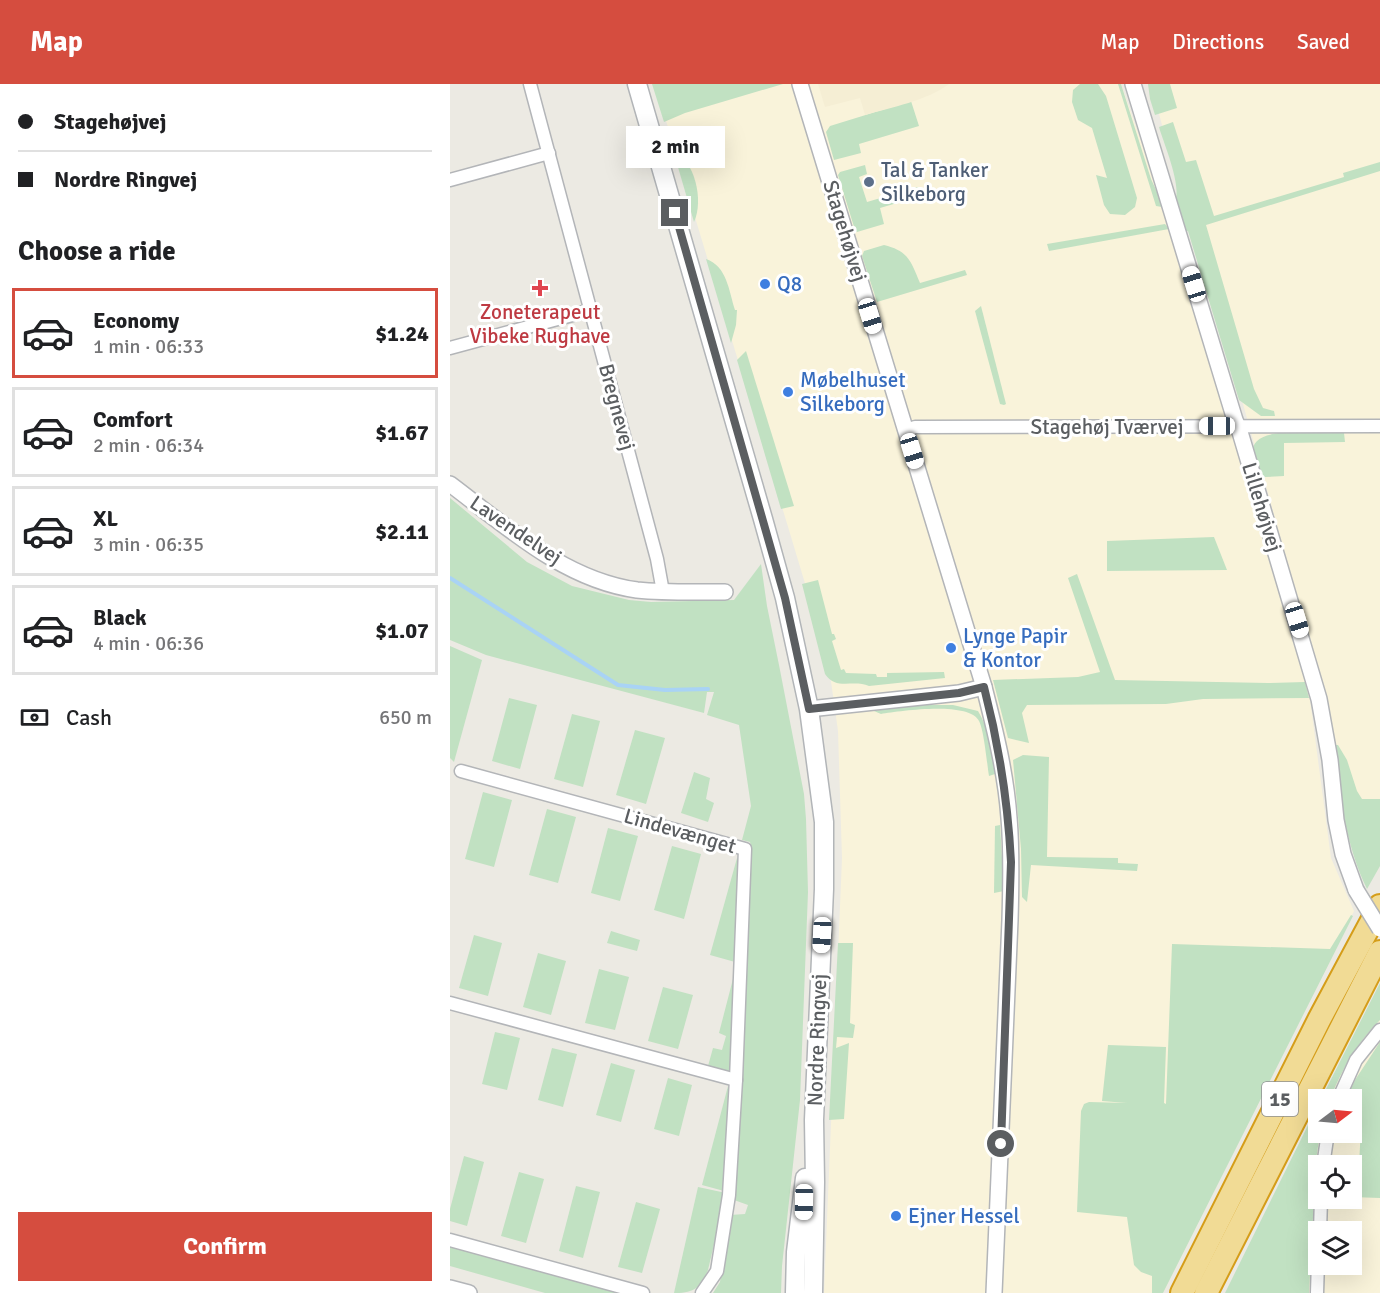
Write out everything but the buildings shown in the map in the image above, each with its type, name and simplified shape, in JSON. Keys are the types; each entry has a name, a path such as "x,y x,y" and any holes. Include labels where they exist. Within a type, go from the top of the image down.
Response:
{"highway":[{"name":"15","path":"1182,1293 1319,1020 1380,906"},
{"name":"15","path":"1206,1293 1380,952"}],"main road":[{"name":"Nordre Ringvej","path":"637,84 785,598 809,709 824,822 824,889 814,1120 813,1293"},
{"name":"Nordre Ringvej","path":"795,1293 796,1252 814,1120"},
{"path":"803,1293 805,1180"}],"street":[{"name":"Bregnevej","path":"530,84 657,559 663,592"},
{"name":"Stagehøjvej","path":"800,84 984,687 996,734 1004,780 1009,816 1011,862 994,1293"},
{"name":"Lillehøjvej","path":"1133,84 1319,699 1343,854 1356,890 1380,930"},
{"path":"450,180 549,153"},
{"path":"450,348 591,310"},
{"name":"Stagehøj Tværvej","path":"906,430 915,426 1380,426"},
{"name":"Lavendelvej","path":"450,484 537,550 600,580 634,589 663,592 724,592"},
{"path":"809,709 959,693 984,687"},
{"name":"Lindevænget","path":"461,771 745,849 729,1195 717,1271 702,1293"},
{"path":"450,1003 736,1080"},
{"path":"1343,1089 1356,1060 1380,1030"},
{"path":"450,1240 643,1293"},
{"path":"1317,1293 1318,1275"}],"shaded area":[{"path":"655,84 1121,84 1168,219 1307,677 1331,858 1354,911 1163,1293 824,1293 842,858 838,731 828,660"},
{"path":"1151,84 1380,84 1380,821 1348,819 1326,701 1243,404 1191,233"},
{"path":"1380,1013 1380,1293 1304,1293 1304,1258 1308,1222 1308,1275 1362,1275 1362,1221 1308,1221 1309,1209 1362,1209 1362,1155 1315,1155 1317,1143 1362,1143 1362,1089 1331,1089 1353,1046"}],"green space":[{"path":"652,84 783,84 685,113 664,122"},
{"path":"1080,84 1098,84 1106,96 1137,198 1135,207 1125,215 1110,214 1104,205 1096,175 1107,178 1092,128 1078,120 1072,102 1073,90"},
{"path":"1118,84 1121,84 1162,207 1156,206"},
{"path":"1148,84 1170,84 1177,108 1155,115"},
{"path":"911,101 919,126 859,144 861,153 834,160 826,132 830,126"},
{"path":"1173,122 1186,162 1196,160 1214,216 1344,177 1343,173 1380,162 1380,171 1206,225 1254,389 1263,408 1274,411 1275,416 1261,416 1239,400 1188,231 1185,232 1175,201 1177,194 1174,175 1159,127"},
{"path":"673,150 687,163 696,182 698,203 694,222"},
{"path":"865,165 867,174 859,177 867,202 918,187 921,196 880,208 884,224 857,232 838,175 840,172"},
{"path":"1165,224 1169,229 1049,251 1047,244"},
{"path":"884,245 892,247 908,258 920,283 965,270 967,275 877,302 862,256 864,251"},
{"path":"706,259 713,262 723,273 735,310 737,310 731,343"},
{"path":"981,306 1006,404 1004,405 1000,404 975,311"},
{"path":"746,351 794,506 781,509 737,360"},
{"path":"1278,433 1344,433 1345,442 1284,443 1284,476 1265,477 1264,487 1254,459 1254,445 1266,436"},
{"path":"450,498 527,562 572,586 629,600 651,602 734,600 761,564 767,606 804,794 806,819 808,892 800,1100 781,1293 713,1293 720,1282 730,1215 745,1214 748,1205 734,1200 751,846 750,842 742,840 751,806 739,725 707,715 714,692 707,692 704,713 486,655 450,640"},
{"path":"1214,537 1227,570 1107,571 1107,541"},
{"path":"1077,574 1115,680 1305,682 1309,698 1203,699 1166,704 1027,705 1022,713 1029,743 1008,738 993,680 1078,677 1100,672 1068,578"},
{"path":"818,580 832,634 836,639 832,641 841,670 844,669 846,673 876,674 877,677 887,677 887,673 944,672 945,678 869,686 834,682 829,679 825,674 802,584"},
{"path":"450,646 482,660 454,762 450,758"},
{"path":"509,698 537,705 520,769 492,761"},
{"path":"928,705 953,705 978,711 988,734 995,774 989,776 981,725 973,715 949,709 881,714 874,711"},
{"path":"572,714 600,721 583,787 554,779"},
{"path":"635,730 665,738 646,804 616,795"},
{"path":"1333,745 1338,745 1347,760 1362,799 1380,799 1380,866 1367,889 1348,836"},
{"path":"1023,755 1049,757 1047,857 1118,858 1118,863 1138,864 1137,871 1031,865 1027,902 1022,897 1021,849 1013,760"},
{"path":"694,772 710,778 706,799 714,803 708,822 681,813"},
{"path":"483,792 512,800 494,867 465,859"},
{"path":"547,809 576,817 558,883 529,875"},
{"path":"1000,825 1004,891 994,893 995,826"},
{"path":"608,828 638,836 620,901 591,893"},
{"path":"672,846 701,854 684,919 654,910"},
{"path":"737,858 739,860 735,962 710,955"},
{"path":"1351,915 1353,916 1163,1293 1152,1293 1152,1276 1141,1272 1134,1265 1127,1217 1077,1212 1081,1111 1084,1104 1089,1102 1127,1103 1102,1101 1108,1045 1166,1047 1164,1103 1166,1104 1172,944 1330,949"},
{"path":"611,931 640,940 637,951 607,943"},
{"path":"474,935 502,943 488,996 459,988"},
{"path":"838,943 853,943 850,1023 855,1025 853,1038 837,1037 836,1048 849,1043 844,1119 829,1120"},
{"path":"538,953 566,961 551,1015 523,1007"},
{"path":"599,969 629,977 615,1030 585,1023"},
{"path":"734,975 731,1067 727,1072 708,1066 713,1048 722,1050 726,1036 719,1033"},
{"path":"1380,983 1380,1020 1351,1057 1335,1089 1326,1089"},
{"path":"663,987 693,995 678,1049 648,1041"},
{"path":"495,1032 520,1038 507,1090 482,1084"},
{"path":"1380,1042 1380,1198 1362,1197 1362,1155 1360,1155 1360,1143 1362,1143 1362,1089 1351,1089"},
{"path":"552,1048 577,1054 563,1107 538,1100"},
{"path":"611,1063 635,1070 621,1122 596,1115"},
{"path":"668,1078 692,1085 679,1136 654,1129"},
{"path":"728,1086 729,1090 724,1191 702,1185"},
{"path":"1308,1125 1308,1143 1319,1143 1317,1155 1308,1155 1308,1209 1313,1209 1313,1221 1308,1221 1309,1293 1225,1293"},
{"path":"464,1156 484,1162 467,1226 450,1221 450,1209"},
{"path":"519,1172 544,1179 526,1243 501,1236"},
{"path":"576,1186 600,1192 583,1258 559,1251"},
{"path":"698,1187 726,1193 705,1276 696,1288 674,1293"},
{"path":"636,1202 660,1209 642,1273 618,1267"},
{"path":"450,1247 626,1293 545,1293 450,1266"}],"sand":[{"path":"818,84 949,84 930,95 865,115 860,98 825,107"}],"waterway":[{"path":"450,578 618,685 665,690 708,689"}],"place":[{"name":"Tal & Tanker Silkeborg","path":"869,182"},
{"name":"Q8","path":"765,284"},
{"name":"Zoneterapeut Vibeke Rughave","path":"540,288"},
{"name":"Møbelhuset Silkeborg","path":"788,392"},
{"name":"Lynge Papir & Kontor","path":"951,648"},
{"name":"Ejner Hessel","path":"896,1216"}],"route":[{"path":"675,213 785,598 809,709 959,693 984,687 996,734 1004,780 1009,816 1011,862 1001,1144"}]}
